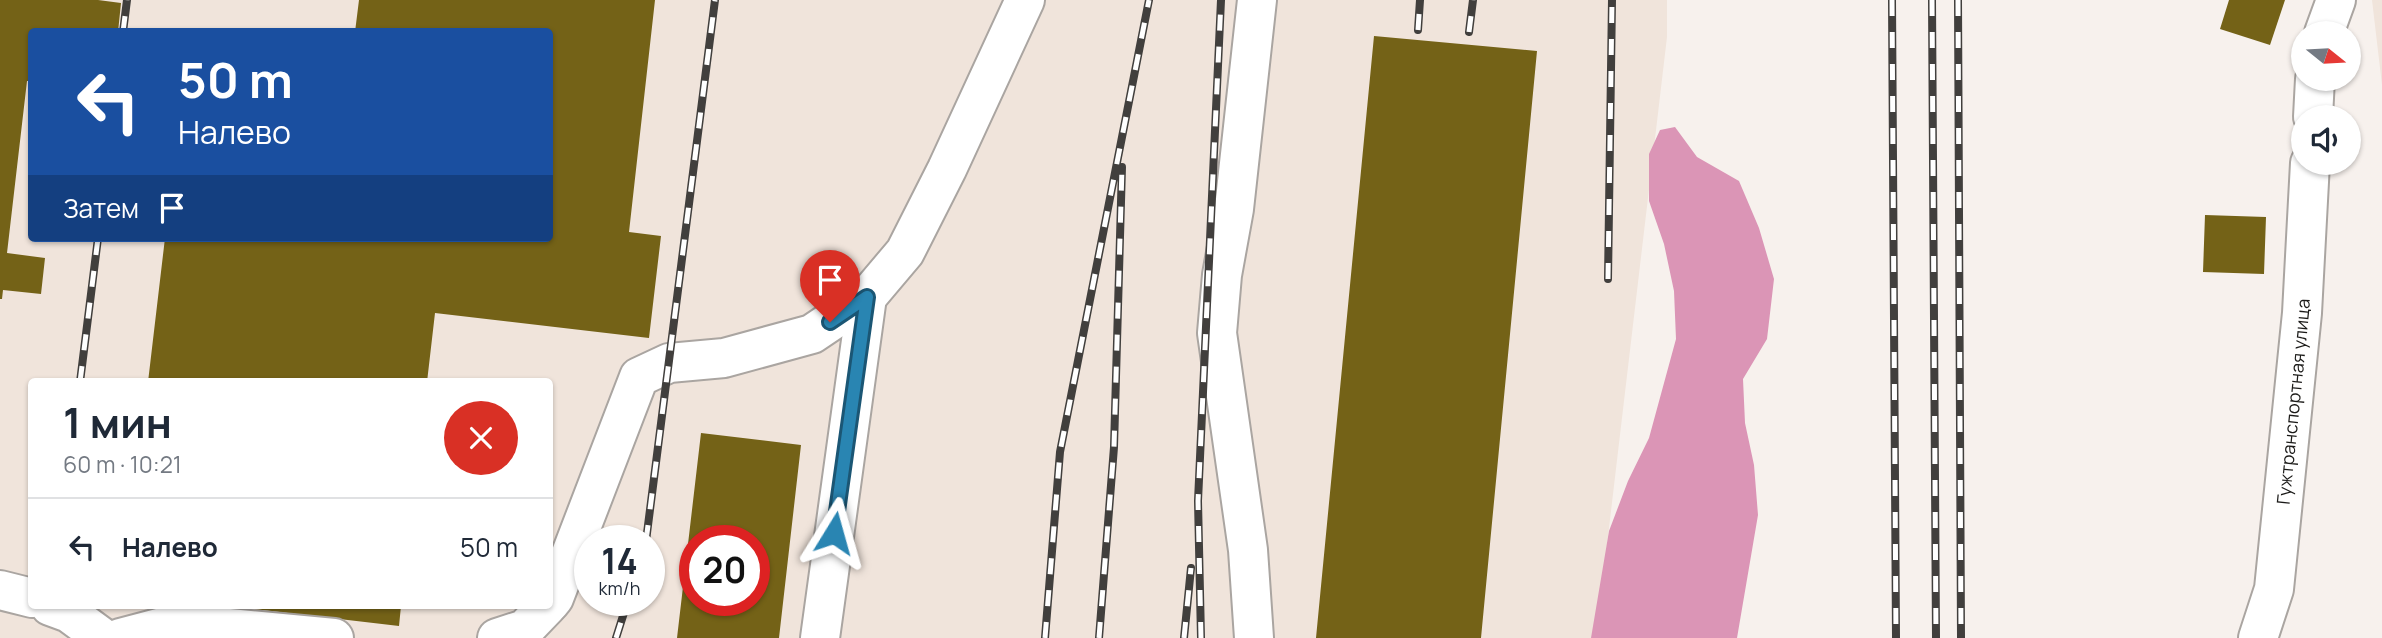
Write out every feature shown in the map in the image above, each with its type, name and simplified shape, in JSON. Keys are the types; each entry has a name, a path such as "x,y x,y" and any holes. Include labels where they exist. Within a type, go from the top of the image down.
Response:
{"street":[{"path":"553,599 639,377 668,363 724,358 812,334 867,297 905,252 947,169 1025,0"},
{"path":"1254,638 1248,550 1217,333 1257,0"},
{"path":"2328,21 2336,0"},
{"name":"Гужтранспортная улица","path":"2258,638 2274,589 2302,313 2309,175"},
{"path":"820,638 867,297"},
{"path":"0,590 28,597"},
{"path":"58,609 69,613 103,638"},
{"path":"497,638 525,629 543,609"},
{"path":"120,638 177,623 334,638"}],"shaded area":[{"path":"0,0 1667,0 1667,37 1596,638 0,638"},
{"path":"2372,0 2382,0 2382,85"},
{"path":"1675,127 1697,157 1739,181 1759,228 1774,279 1767,339 1743,379 1745,423 1754,465 1758,515 1737,638 1591,638 1609,531 1628,481 1649,438 1676,339 1674,291 1664,244 1649,201 1649,154 1660,130"}],"building":[{"path":"0,0 98,0 121,3 118,28 28,28 28,81 7,253 45,258 41,294 3,290 0,299"},
{"path":"359,0 655,0 629,232 661,236 649,338 435,313 427,378 148,378 165,242 553,242 553,28 356,28"},
{"path":"2229,0 2285,0 2270,45 2220,29"},
{"path":"1374,36 1537,51 1481,638 1316,638"},
{"path":"2205,215 2266,217 2264,274 2203,272"},
{"path":"701,433 801,445 779,638 677,638 680,616 770,616 770,525 690,525"},
{"path":"254,609 401,609 399,626"}],"railway":[{"path":"124,28 127,0"},
{"path":"648,525 715,0"},
{"path":"1045,638 1060,452 1149,0"},
{"path":"1201,638 1198,501 1221,0"},
{"path":"1418,30 1420,0"},
{"path":"1469,32 1473,0"},
{"path":"1608,279 1612,0"},
{"path":"1892,0 1896,638"},
{"path":"1932,0 1936,638"},
{"path":"1958,0 1961,638"},
{"path":"1099,638 1114,447 1122,167"},
{"path":"80,378 98,242"},
{"path":"1184,638 1191,568"},
{"path":"616,638 623,616"}],"route":[{"path":"830,322 867,297 834,533"}]}
